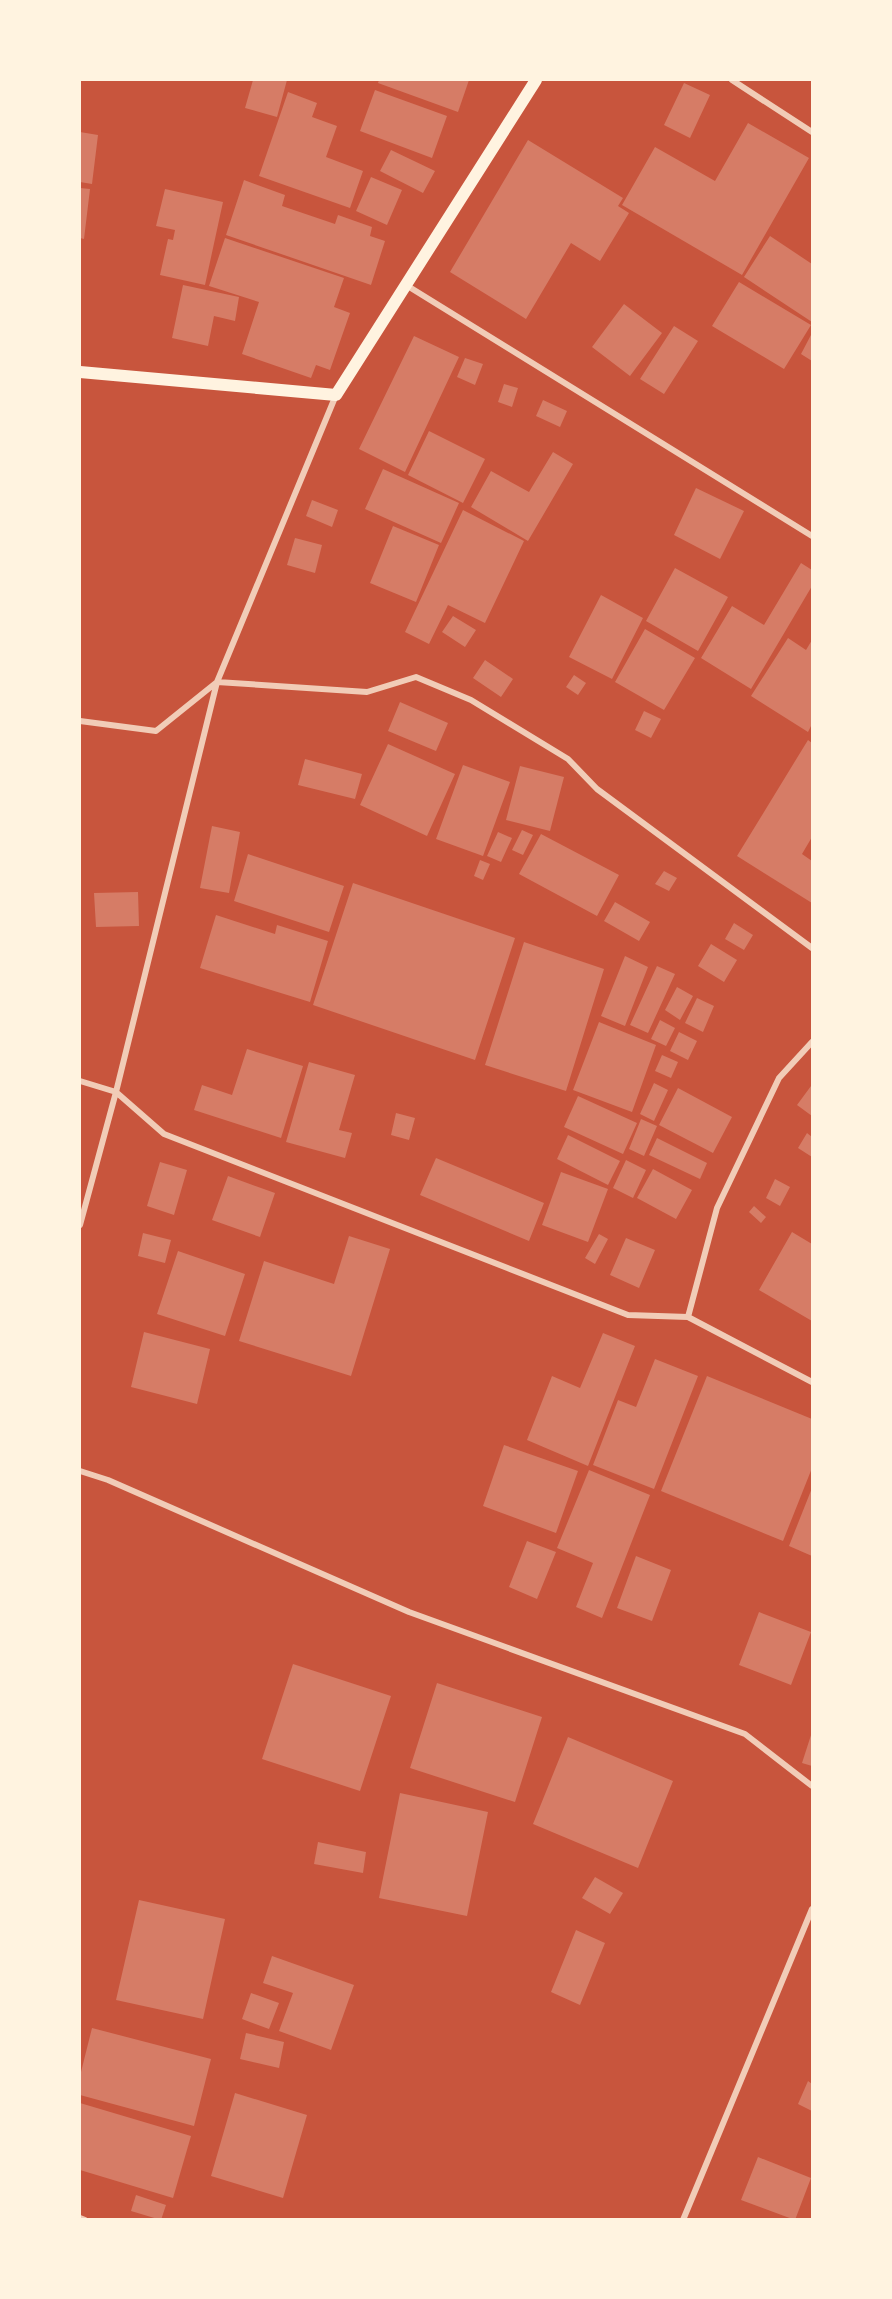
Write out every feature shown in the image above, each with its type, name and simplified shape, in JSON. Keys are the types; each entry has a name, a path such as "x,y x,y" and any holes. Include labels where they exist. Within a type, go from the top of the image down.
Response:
{"main road":[{"path":"80,372 336,395 536,80"}],"street":[{"path":"732,80 813,132"},
{"path":"406,285 813,536"},
{"path":"80,1225 116,1092 217,682 336,395"},
{"path":"80,721 156,731 217,682 367,692 416,677 471,700 568,759 597,789 813,948"},
{"path":"688,1317 717,1208 780,1078 813,1042"},
{"path":"80,1081 116,1092 164,1134 628,1315 688,1317 813,1382"},
{"path":"80,1471 108,1480 409,1612 745,1734 813,1786"},
{"path":"683,2220 813,1909"},
{"path":"80,2218 85,2220"}],"building":[{"path":"253,80 287,80 277,117 245,108"},
{"path":"379,80 469,80 458,112 378,83"},
{"path":"684,83 710,95 690,138 664,125"},
{"path":"375,90 447,116 432,158 360,131"},
{"path":"288,92 317,103 312,117 337,126 326,157 363,171 350,208 259,176"},
{"path":"748,123 809,158 742,275 622,205 655,147 715,181"},
{"path":"80,132 98,135 92,184 80,182"},
{"path":"528,140 623,198 618,206 629,213 600,261 571,243 526,319 450,272"},
{"path":"391,150 435,171 423,193 380,171"},
{"path":"371,177 402,190 387,225 356,211"},
{"path":"244,180 285,195 282,206 335,224 338,215 372,227 370,236 385,241 371,285 226,235"},
{"path":"80,188 90,189 84,239 80,238"},
{"path":"165,189 223,202 205,285 160,275 168,239 173,240 175,230 156,226"},
{"path":"770,236 812,264 812,322 744,277"},
{"path":"225,238 344,278 334,307 350,313 330,370 316,365 311,378 242,354 259,302 209,286"},
{"path":"739,282 811,325 784,369 712,326"},
{"path":"183,285 239,297 235,321 214,316 208,346 172,338"},
{"path":"624,304 662,333 630,376 592,347"},
{"path":"674,326 698,341 664,394 640,379"},
{"path":"812,333 812,361 801,354"},
{"path":"414,336 459,357 405,472 359,449"},
{"path":"465,358 483,364 475,385 457,377"},
{"path":"504,384 518,388 512,407 498,402"},
{"path":"543,400 567,411 560,427 536,416"},
{"path":"429,431 485,459 463,503 408,475"},
{"path":"553,452 573,464 528,541 471,507 491,471 529,492"},
{"path":"383,469 459,503 441,543 365,509"},
{"path":"696,488 744,511 720,559 674,535"},
{"path":"312,500 338,510 332,527 306,516"},
{"path":"463,510 524,541 485,623 448,605 429,644 405,632"},
{"path":"393,526 439,545 416,602 370,583"},
{"path":"295,538 322,545 315,573 287,565"},
{"path":"801,563 812,570 812,586 751,689 701,658 732,606 764,625"},
{"path":"675,568 728,597 698,651 646,621"},
{"path":"601,595 643,618 612,679 569,657"},
{"path":"453,616 476,630 465,647 442,632"},
{"path":"645,629 695,658 664,710 615,682"},
{"path":"788,638 806,650 812,640 812,724 808,732 751,696"},
{"path":"485,660 513,679 501,697 473,678"},
{"path":"574,675 586,683 578,695 566,687"},
{"path":"400,702 448,723 436,751 388,731"},
{"path":"644,711 661,719 651,738 635,730"},
{"path":"808,740 812,743 812,837 802,854 812,861 812,903 737,856"},
{"path":"388,744 455,774 427,836 360,805"},
{"path":"305,759 362,774 355,799 298,785"},
{"path":"463,765 510,782 483,856 436,839"},
{"path":"520,766 564,777 550,831 506,820"},
{"path":"212,826 240,832 229,893 200,888"},
{"path":"522,830 533,835 523,855 512,850"},
{"path":"498,832 512,838 501,862 487,856"},
{"path":"541,834 619,875 597,916 519,874"},
{"path":"248,854 344,886 329,932 234,901"},
{"path":"480,860 490,864 483,880 474,876"},
{"path":"664,871 677,878 669,891 655,884"},
{"path":"353,883 515,938 475,1060 313,1005"},
{"path":"138,892 139,926 96,927 94,893"},
{"path":"615,902 650,922 639,941 604,921"},
{"path":"216,915 275,934 277,925 328,941 310,1002 200,968"},
{"path":"734,923 753,935 744,950 725,939"},
{"path":"524,942 604,969 566,1091 485,1065"},
{"path":"711,944 737,960 724,982 698,966"},
{"path":"625,956 648,967 625,1026 601,1016"},
{"path":"657,966 675,974 648,1033 630,1025"},
{"path":"677,987 693,996 680,1020 665,1010"},
{"path":"697,998 714,1006 703,1032 685,1023"},
{"path":"660,1020 675,1028 666,1046 651,1039"},
{"path":"599,1022 656,1045 632,1112 573,1090"},
{"path":"679,1032 697,1041 688,1060 670,1051"},
{"path":"247,1049 303,1066 281,1138 194,1110 202,1085 232,1095"},
{"path":"662,1055 678,1062 671,1078 655,1071"},
{"path":"309,1062 355,1075 339,1130 352,1133 345,1158 286,1142"},
{"path":"654,1083 668,1090 654,1121 640,1114"},
{"path":"812,1087 812,1116 797,1105"},
{"path":"678,1088 732,1117 713,1153 659,1125"},
{"path":"578,1096 637,1123 623,1154 564,1127"},
{"path":"396,1113 415,1118 409,1140 391,1135"},
{"path":"641,1119 657,1126 644,1156 629,1149"},
{"path":"807,1133 812,1137 812,1157 798,1148"},
{"path":"568,1135 620,1161 608,1185 557,1159"},
{"path":"657,1138 707,1163 700,1179 649,1155"},
{"path":"436,1158 544,1203 529,1241 420,1195"},
{"path":"626,1160 646,1170 633,1198 613,1188"},
{"path":"160,1162 187,1170 174,1215 147,1206"},
{"path":"653,1169 692,1190 676,1219 637,1198"},
{"path":"561,1172 608,1189 588,1242 542,1225"},
{"path":"228,1176 275,1193 260,1237 212,1220"},
{"path":"775,1179 790,1187 780,1206 766,1198"},
{"path":"754,1206 766,1217 761,1223 749,1212"},
{"path":"792,1232 812,1244 812,1321 759,1290"},
{"path":"143,1233 171,1240 165,1263 138,1256"},
{"path":"599,1234 608,1239 595,1264 585,1258"},
{"path":"349,1236 390,1249 351,1376 239,1341 264,1261 334,1284"},
{"path":"626,1238 655,1250 639,1288 610,1275"},
{"path":"178,1251 245,1274 225,1336 157,1314"},
{"path":"144,1332 210,1349 197,1404 131,1387"},
{"path":"603,1333 635,1346 588,1466 527,1440 552,1376 580,1388"},
{"path":"655,1359 698,1376 654,1489 593,1465 618,1400 636,1407"},
{"path":"707,1376 812,1419 812,1468 783,1541 661,1491"},
{"path":"504,1445 578,1471 556,1533 483,1506"},
{"path":"589,1470 650,1495 602,1618 576,1607 593,1563 557,1548"},
{"path":"812,1488 812,1556 789,1546"},
{"path":"527,1541 556,1552 537,1599 509,1587"},
{"path":"636,1556 671,1570 652,1621 617,1608"},
{"path":"759,1612 811,1632 791,1685 739,1665"},
{"path":"293,1664 391,1696 360,1791 262,1759"},
{"path":"437,1683 542,1717 515,1802 410,1768"},
{"path":"812,1732 812,1766 802,1763"},
{"path":"568,1737 673,1781 638,1868 533,1824"},
{"path":"400,1793 488,1812 467,1916 379,1898"},
{"path":"318,1842 366,1852 363,1873 314,1864"},
{"path":"595,1877 623,1893 610,1914 582,1898"},
{"path":"139,1900 225,1919 203,2019 116,2000"},
{"path":"576,1930 605,1943 580,2005 551,1992"},
{"path":"272,1956 354,1985 331,2050 279,2031 293,1993 263,1983"},
{"path":"251,1993 279,2003 269,2029 242,2019"},
{"path":"92,2028 211,2059 194,2126 80,2095 80,2076"},
{"path":"246,2033 284,2042 279,2068 240,2059"},
{"path":"808,2081 812,2084 812,2111 798,2104"},
{"path":"235,2093 307,2115 283,2198 211,2176"},
{"path":"80,2103 191,2136 173,2198 80,2170"},
{"path":"758,2157 811,2178 795,2220 741,2200"},
{"path":"136,2195 166,2205 161,2220 131,2211"}]}
